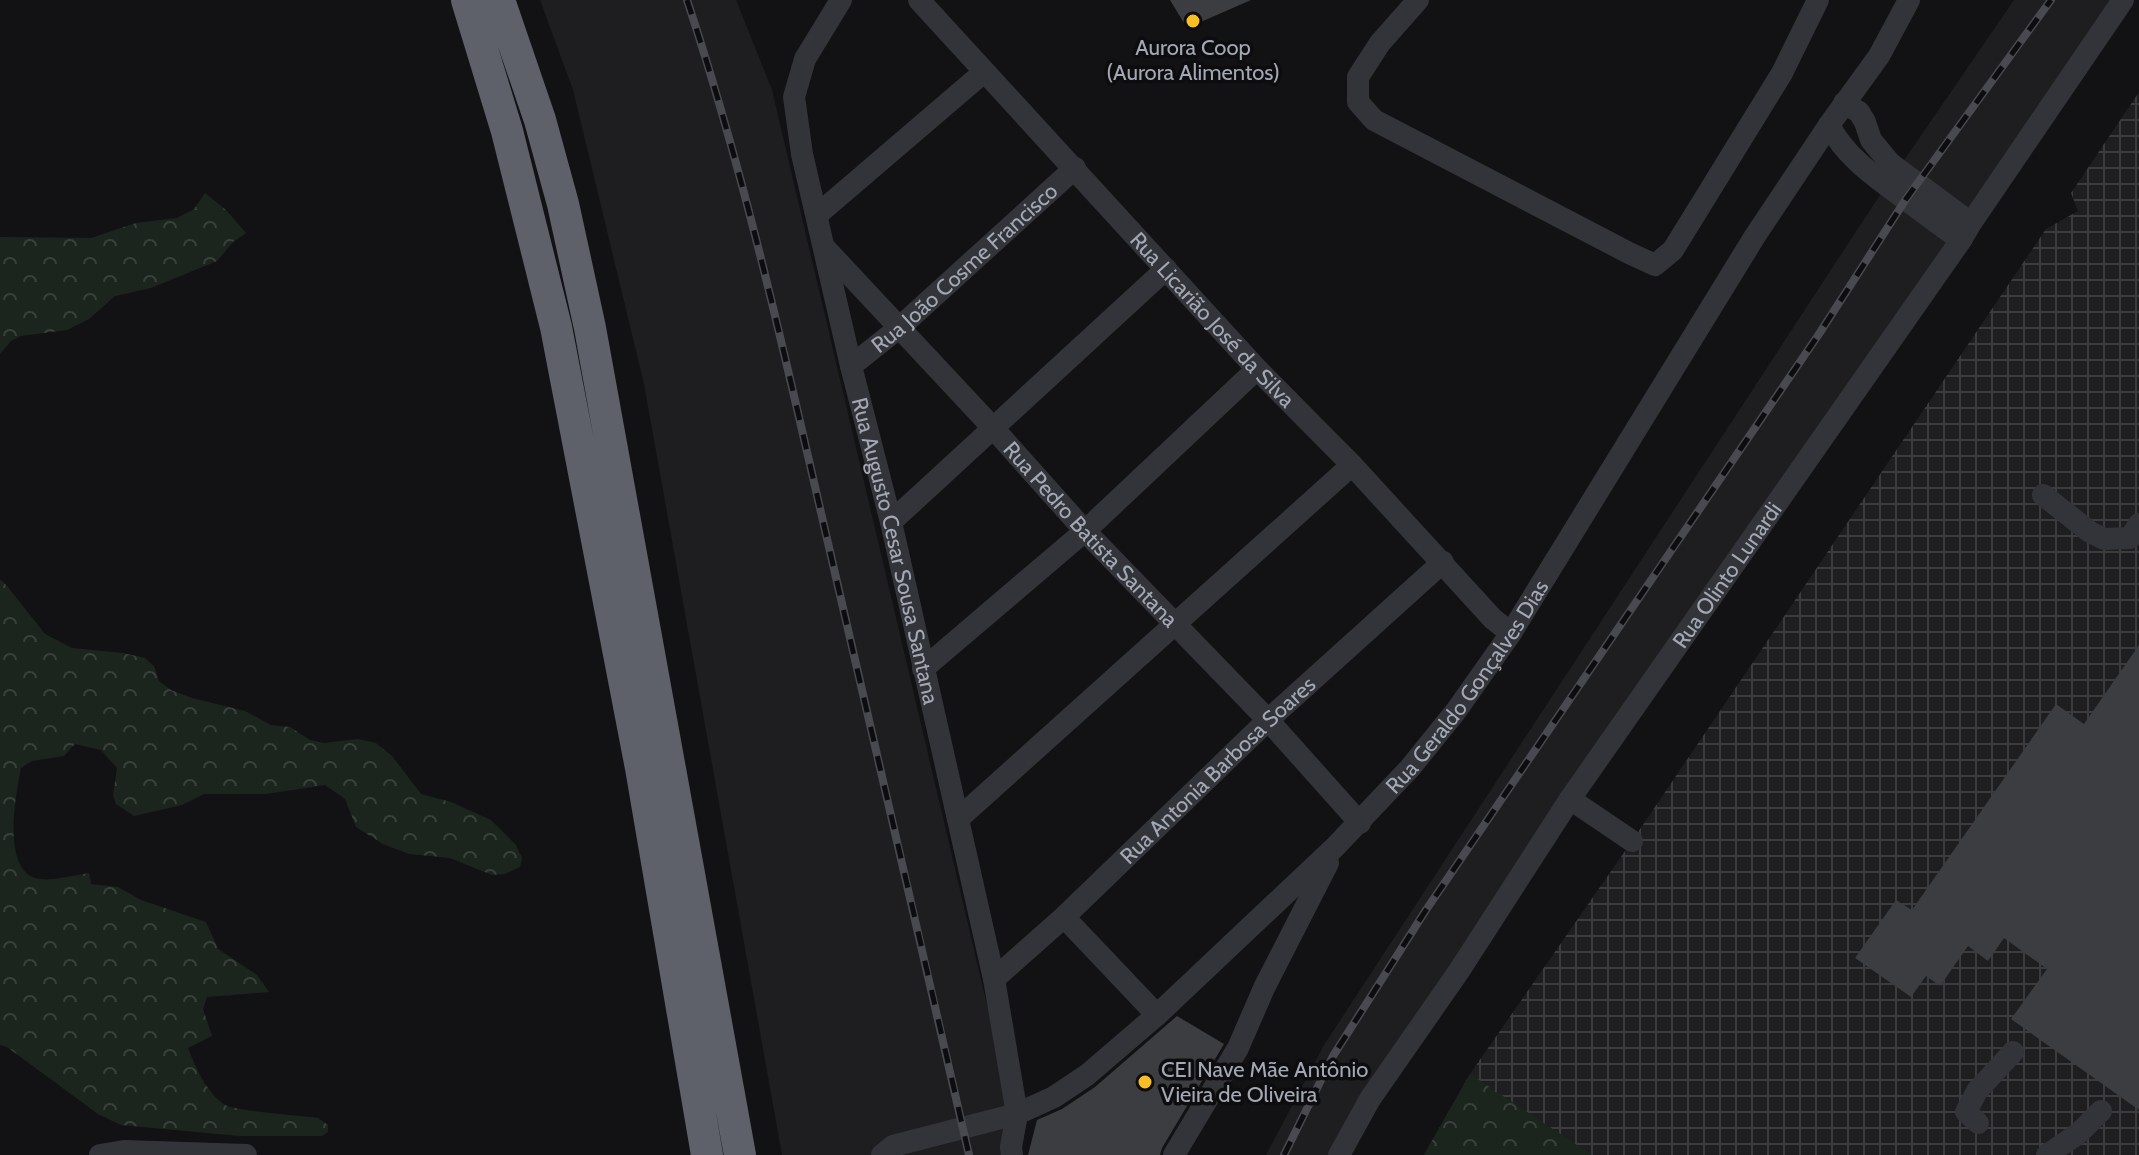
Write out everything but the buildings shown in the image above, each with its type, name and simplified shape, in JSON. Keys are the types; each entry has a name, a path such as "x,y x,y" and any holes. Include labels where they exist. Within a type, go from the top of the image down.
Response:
{"highway":[{"path":"467,0 507,131 556,327 641,768 707,1155"},
{"path":"499,0 540,120 563,204 587,313 740,1155"}],"street":[{"name":"Rua Augusto Cesar Sousa Santana","path":"841,0 805,59 794,97 802,154 891,522 994,979 1017,1114 1012,1155"},
{"name":"Rua Licarião José da Silva","path":"919,0 1257,369 1352,465 1485,611 1511,633"},
{"path":"1418,0 1380,43 1358,77 1358,102 1374,120 1655,265 1673,250 1782,73 1818,0"},
{"name":"Rua Geraldo Gonçalves Dias","path":"882,1155 893,1146 1017,1114 1054,1097 1087,1075 1157,1015 1360,823 1456,711 1511,633 1755,236 1879,56 1909,0"},
{"name":"Rua Olinto Lunardi","path":"1339,1155 1370,1099 1459,971 1570,799 1966,232 2123,0"},
{"name":"Rua Geraldo Gonçalves Dias","path":"1865,122 1865,97 1879,56"},
{"path":"817,215 984,72"},
{"path":"1844,103 1859,112 1871,140 1890,163 1966,232"},
{"path":"1806,161 1844,146 1861,133 1865,122"},
{"path":"1829,125 1858,162 1875,177 1966,232"},
{"name":"Rua João Cosme Francisco","path":"851,366 900,327 1075,168"},
{"name":"Rua Pedro Batista Santana","path":"823,246 1085,531 1268,720 1360,823"},
{"path":"891,522 1166,269"},
{"path":"923,669 1085,531 1257,369"},
{"path":"958,819 1352,465"},
{"path":"2043,495 2090,532 2104,539 2130,538 2139,524"},
{"name":"Rua Antonia Barbosa Soares","path":"994,979 1064,917 1268,720 1443,562"},
{"path":"1570,799 1632,841"},
{"path":"1174,1155 1238,1048 1264,988 1335,847"},
{"path":"1064,917 1157,1015"},
{"path":"1978,1123 1966,1112 1977,1091 2013,1052"},
{"path":"2047,1155 2079,1133 2101,1111"},
{"path":"100,1155 124,1151 246,1155"}],"shaded area":[{"path":"540,0 736,0 772,90 1003,1073 1017,1155 782,1155 644,384 573,90"},
{"path":"2014,0 2123,0 1339,1155 1266,1155 1324,1045 1874,204"},
{"path":"2139,92 2139,1155 1424,1155 1470,1074 1632,841 2046,229 2078,211 2071,193"}],"green space":[{"path":"205,193 226,210 246,233 233,242 217,261 151,288 115,296 89,319 67,330 21,336 11,341 0,354 0,237 91,238 136,223 177,218 194,209"},
{"path":"0,579 45,634 72,648 145,658 154,666 159,681 171,690 245,711 271,725 290,727 310,740 324,743 358,739 376,743 392,756 421,794 451,802 491,820 516,845 522,858 520,867 505,874 492,875 450,858 409,854 383,844 356,827 345,799 325,785 266,794 204,794 182,805 134,816 116,804 113,795 117,768 101,750 75,744 64,756 32,761 21,768 14,813 15,849 19,863 27,874 40,879 57,879 89,873 91,884 118,887 141,900 206,922 218,949 257,975 269,992 207,997 203,1009 212,1036 188,1048 202,1079 225,1105 318,1118 328,1125 328,1132 322,1136 240,1136 121,1125 98,1114 0,1045"},
{"path":"1470,1074 1592,1155 1424,1155"}],"railway":[{"path":"687,0 728,134 764,270 969,1155"},
{"path":"1284,1155 1333,1056 1426,910 1819,334 1906,199 2051,0"}],"place":[{"name":"Aurora Coop (Aurora Alimentos)","path":"1193,21"},
{"name":"CEI Nave Mãe Antônio Vieira de Oliveira","path":"1145,1082"}]}
